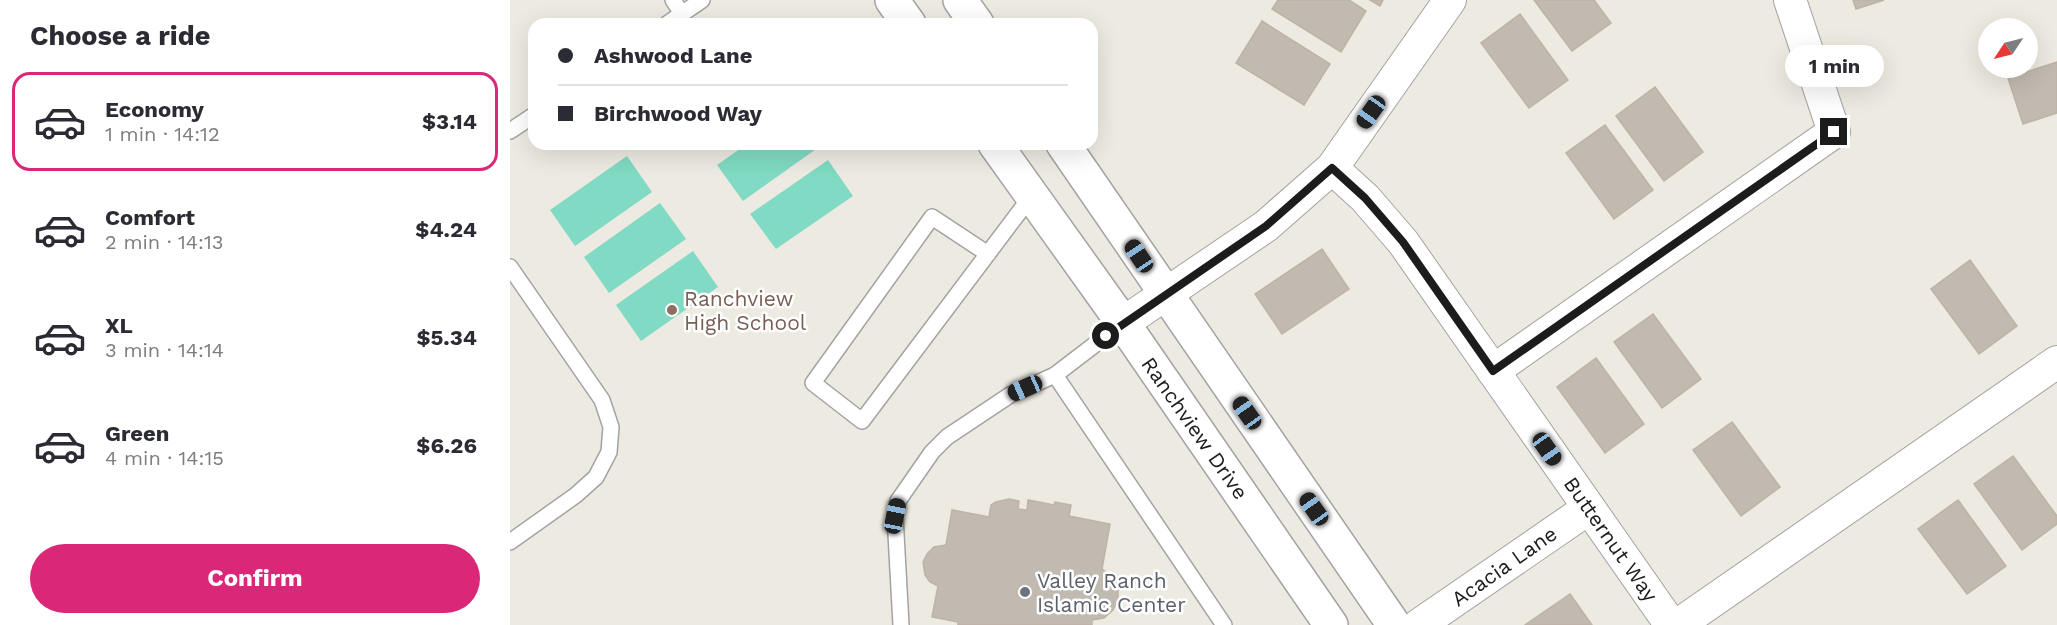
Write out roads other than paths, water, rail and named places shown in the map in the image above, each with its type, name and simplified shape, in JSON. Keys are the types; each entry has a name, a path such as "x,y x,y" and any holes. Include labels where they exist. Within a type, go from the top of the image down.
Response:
{"street":[{"path":"892,0 905,18"},
{"path":"960,0 973,18"},
{"path":"1123,323 1266,226 1332,168 1450,0"},
{"path":"1493,371 1834,132 1790,0"},
{"name":"Ranchview Drive","path":"999,150 1123,323 1331,625"},
{"path":"1067,150 1394,625"},
{"name":"Butternut Way","path":"1332,168 1365,198 1403,242 1671,625"},
{"path":"1678,625 2057,362"},
{"name":"Acacia Lane","path":"1419,625 1589,508"}],"lane":[{"path":"673,0 682,14"},
{"path":"676,18 702,0"},
{"path":"510,131 528,119"},
{"path":"988,254 932,217 813,384 862,421 988,254 1032,195"},
{"path":"510,267 602,400 611,427 609,452 596,477 576,495 510,542"},
{"path":"901,625 895,516 898,501 932,452 947,437 1010,395 1055,375 1123,323"},
{"path":"1055,375 1217,623"}],"place":[{"name":"Ranchview High School","path":"672,310"},
{"name":"Valley Ranch Islamic Center","path":"1025,592"}]}
